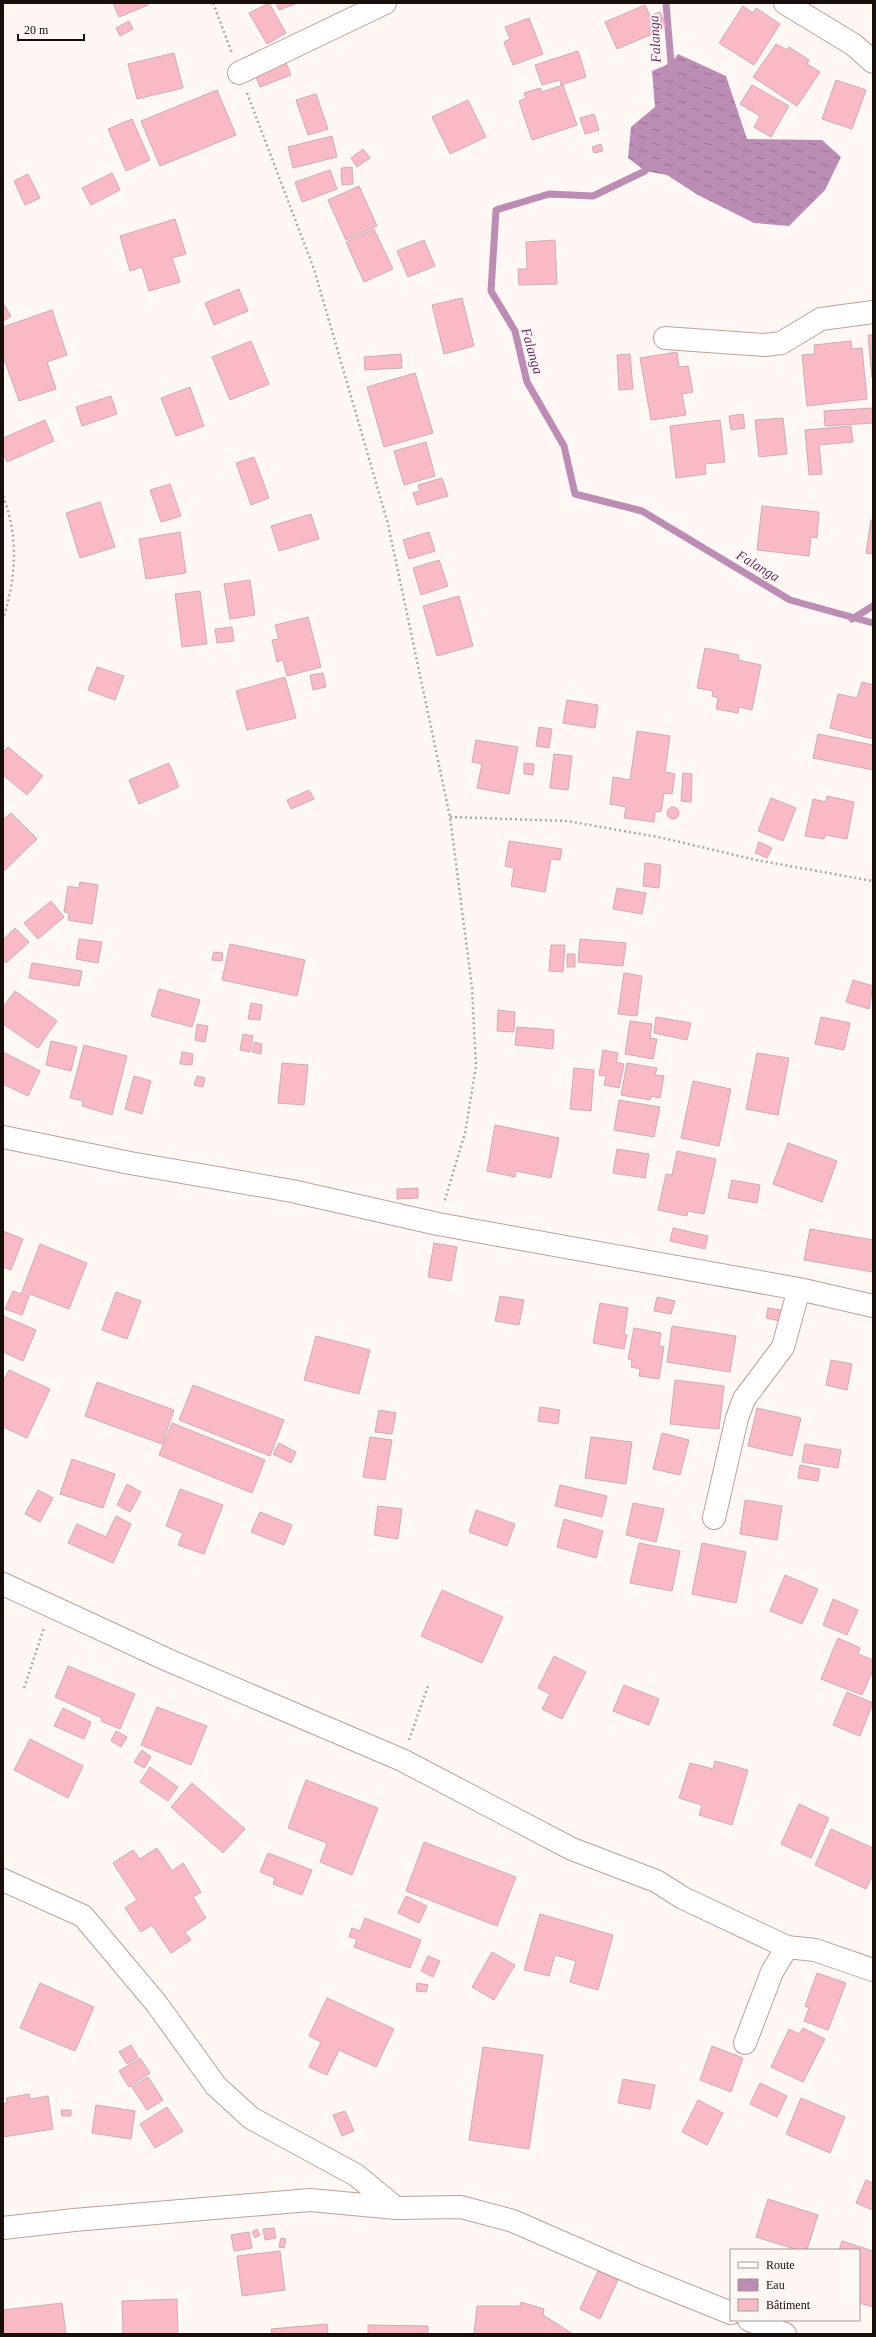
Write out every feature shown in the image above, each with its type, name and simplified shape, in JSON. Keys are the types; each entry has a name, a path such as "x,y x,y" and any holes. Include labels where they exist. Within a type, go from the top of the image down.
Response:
{"street":[{"path":"239,73 385,3"},
{"path":"785,3 854,45 873,62"},
{"path":"665,338 765,345 781,342 821,319 873,312"},
{"path":"3,1137 130,1163 292,1191 438,1224 799,1289 873,1306"},
{"path":"714,1518 737,1418 744,1399 783,1347 799,1289"},
{"path":"3,1584 170,1661 402,1760 572,1849 656,1881 683,1898 787,1947 815,1950 873,1970"},
{"path":"3,1880 82,1916 156,2003 216,2086 251,2118 356,2175 396,2208"},
{"path":"745,2044 772,1972 787,1947"},
{"path":"3,2228 74,2220 310,2200 396,2208 461,2207 513,2221 639,2276 730,2313"},
{"path":"752,2321 785,2334"}],"path":[{"path":"213,3 314,269 386,517 450,817 472,988 476,1066 465,1133 438,1224"},
{"path":"3,496 13,532 15,566 10,597 3,620"},
{"path":"450,817 567,821 663,838 756,860 873,881"},
{"path":"24,1688 51,1606"},
{"path":"402,1760 429,1683"}],"water":[{"path":"678,54 726,76 747,139 822,140 841,157 825,190 789,226 754,223 698,195 667,175 645,171 628,158 631,127 655,107 652,71 671,63"}],"building":[{"path":"113,3 147,3 148,5 119,17"},
{"path":"269,3 286,33 267,44 249,13"},
{"path":"276,3 298,3 279,10"},
{"path":"645,5 650,16 660,12 666,26 656,30 657,32 617,49 605,22"},
{"path":"743,6 753,13 756,8 780,24 754,65 719,43"},
{"path":"529,18 543,54 513,65 504,42 510,39 505,27"},
{"path":"129,21 133,29 120,36 116,28"},
{"path":"776,44 787,50 789,47 809,60 807,64 820,72 797,106 753,77"},
{"path":"578,51 586,77 561,85 560,80 542,85 535,65"},
{"path":"174,53 183,88 137,99 128,64"},
{"path":"284,57 291,75 260,87 253,69"},
{"path":"836,80 866,90 852,129 822,119"},
{"path":"563,85 577,125 532,140 519,101 526,98 524,93 540,88 542,92"},
{"path":"752,85 789,106 771,137 754,127 760,116 740,104"},
{"path":"217,90 236,135 160,166 141,121"},
{"path":"316,94 328,129 308,135 296,100"},
{"path":"468,100 486,137 450,154 432,117"},
{"path":"594,114 599,130 585,134 580,118"},
{"path":"132,119 150,160 126,171 108,129"},
{"path":"332,136 337,157 293,168 288,147"},
{"path":"601,144 603,151 594,153 592,147"},
{"path":"363,149 370,158 357,167 351,158"},
{"path":"352,167 353,184 342,185 341,168"},
{"path":"330,170 337,189 302,202 295,182"},
{"path":"112,173 120,190 91,205 82,188"},
{"path":"28,174 40,198 25,205 14,181"},
{"path":"359,186 377,226 346,240 328,200"},
{"path":"175,219 186,254 172,258 180,282 149,291 142,267 130,271 120,236"},
{"path":"374,229 393,269 364,282 346,242"},
{"path":"424,240 435,266 408,277 397,251"},
{"path":"555,240 557,284 519,285 518,269 527,269 526,242"},
{"path":"239,289 248,311 214,325 205,303"},
{"path":"462,298 474,346 444,354 432,305"},
{"path":"3,303 11,316 3,321"},
{"path":"52,310 67,355 47,362 56,389 19,401 3,356 3,327"},
{"path":"868,335 873,335 873,378 872,378"},
{"path":"251,341 269,384 230,400 212,357"},
{"path":"851,341 852,349 862,348 867,399 807,406 802,355 815,354 814,345"},
{"path":"677,352 679,367 688,366 693,392 682,394 686,415 651,420 640,358"},
{"path":"401,354 402,368 365,370 364,357"},
{"path":"630,354 633,389 619,390 617,355"},
{"path":"415,373 433,433 384,447 367,387"},
{"path":"190,387 204,426 176,436 161,398"},
{"path":"111,396 117,414 82,426 76,407"},
{"path":"873,408 873,423 825,426 824,411"},
{"path":"743,414 745,428 731,430 729,416"},
{"path":"783,418 787,454 759,457 755,420"},
{"path":"45,420 54,441 7,462 3,453 3,438"},
{"path":"720,420 725,462 705,464 706,474 676,478 670,426"},
{"path":"851,426 853,442 819,445 822,474 809,475 805,430"},
{"path":"426,442 435,476 404,485 394,451"},
{"path":"254,457 269,498 251,505 236,463"},
{"path":"442,478 448,496 417,505 413,493 420,491 418,485"},
{"path":"170,484 181,516 161,522 150,490"},
{"path":"100,502 115,547 80,558 66,513"},
{"path":"762,506 819,512 817,538 811,537 809,556 757,550"},
{"path":"311,514 319,539 279,551 271,526"},
{"path":"871,520 873,520 873,554 866,553"},
{"path":"180,532 186,573 146,579 139,539"},
{"path":"429,532 435,551 409,559 403,540"},
{"path":"439,560 448,586 421,595 413,568"},
{"path":"250,580 255,615 230,619 224,584"},
{"path":"200,591 207,644 182,647 175,594"},
{"path":"459,596 473,646 437,656 423,606"},
{"path":"308,617 321,667 287,676 283,660 277,662 272,640 279,639 275,625"},
{"path":"232,627 234,641 217,643 215,629"},
{"path":"705,648 739,655 738,660 761,665 752,710 739,707 738,713 716,709 718,698 712,696 713,691 697,688"},
{"path":"97,667 124,676 115,700 88,690"},
{"path":"323,673 326,687 313,690 310,675"},
{"path":"285,677 296,718 247,730 236,691"},
{"path":"862,682 873,685 873,739 830,728 838,694 857,698"},
{"path":"567,700 598,705 595,728 563,723"},
{"path":"539,727 552,729 549,748 536,746"},
{"path":"637,731 670,736 665,772 675,774 672,794 664,793 661,812 655,811 654,822 624,818 626,807 610,804 613,777 630,780"},
{"path":"818,734 873,745 873,770 813,758"},
{"path":"476,740 518,747 509,794 477,788 482,764 472,762"},
{"path":"8,747 43,776 27,795 3,775 3,752"},
{"path":"554,754 572,756 568,790 550,788"},
{"path":"169,763 179,787 139,804 129,780"},
{"path":"524,763 534,764 533,775 524,774"},
{"path":"683,773 692,774 691,802 681,801"},
{"path":"309,790 314,799 291,809 287,800"},
{"path":"827,796 854,802 847,839 825,835 824,839 805,836 813,799 826,802"},
{"path":"771,798 796,808 783,841 758,831"},
{"path":"671,807 675,807 679,813 675,819 671,819 667,815 667,811"},
{"path":"11,813 37,839 3,872 3,820"},
{"path":"509,841 562,849 560,860 551,859 545,892 511,886 514,868 505,866"},
{"path":"759,842 772,848 767,858 755,853"},
{"path":"645,863 661,865 659,888 643,886"},
{"path":"80,882 98,885 92,924 68,920 69,913 64,912 68,886 79,888"},
{"path":"617,888 646,893 642,914 613,909"},
{"path":"51,901 64,917 38,939 24,923"},
{"path":"15,928 29,942 6,963 3,959 3,940"},
{"path":"79,939 102,942 98,963 76,959"},
{"path":"580,939 626,943 623,966 578,962"},
{"path":"230,944 305,960 297,996 222,980"},
{"path":"551,945 565,945 563,972 549,971"},
{"path":"214,952 223,953 222,961 212,960"},
{"path":"567,954 575,954 575,967 567,967"},
{"path":"32,963 82,971 79,986 29,978"},
{"path":"624,973 642,976 637,1016 618,1014"},
{"path":"853,980 873,986 869,1009 846,1002"},
{"path":"159,989 200,1000 192,1027 151,1016"},
{"path":"15,991 57,1021 38,1048 3,1024 3,1007"},
{"path":"251,1003 262,1005 260,1020 248,1019"},
{"path":"498,1010 515,1012 514,1032 497,1031"},
{"path":"656,1017 691,1023 687,1040 654,1033"},
{"path":"821,1017 850,1023 844,1050 815,1044"},
{"path":"630,1021 652,1024 650,1038 657,1039 653,1059 625,1054"},
{"path":"197,1024 208,1026 205,1042 195,1040"},
{"path":"517,1027 554,1030 553,1049 515,1045"},
{"path":"243,1034 253,1036 250,1052 240,1050"},
{"path":"51,1041 77,1047 71,1071 46,1065"},
{"path":"254,1042 262,1044 261,1054 252,1052"},
{"path":"84,1045 127,1056 112,1115 82,1106 83,1101 70,1098"},
{"path":"603,1050 618,1053 616,1062 624,1064 619,1088 604,1085 606,1076 599,1075"},
{"path":"3,1052 40,1071 28,1096 3,1084"},
{"path":"182,1052 193,1054 192,1065 180,1064"},
{"path":"757,1053 789,1058 778,1115 746,1109"},
{"path":"282,1063 308,1065 304,1105 278,1103"},
{"path":"627,1063 657,1068 655,1075 664,1076 660,1098 651,1096 650,1100 621,1095"},
{"path":"574,1068 594,1070 591,1111 570,1109"},
{"path":"134,1076 151,1081 142,1114 125,1109"},
{"path":"197,1076 205,1078 203,1087 194,1085"},
{"path":"693,1081 731,1089 719,1146 681,1138"},
{"path":"619,1100 660,1107 654,1137 614,1130"},
{"path":"495,1125 559,1138 551,1178 516,1171 515,1177 487,1171"},
{"path":"788,1143 837,1161 822,1202 773,1184"},
{"path":"617,1149 649,1154 645,1178 613,1173"},
{"path":"677,1151 716,1159 704,1214 688,1211 687,1216 658,1210 666,1174 672,1175"},
{"path":"732,1180 760,1185 757,1203 728,1198"},
{"path":"418,1188 418,1198 397,1199 397,1189"},
{"path":"673,1228 708,1236 705,1249 670,1241"},
{"path":"810,1229 873,1240 873,1272 804,1260"},
{"path":"3,1231 23,1239 11,1270 3,1267"},
{"path":"434,1243 457,1247 451,1281 428,1277"},
{"path":"40,1244 87,1263 69,1309 30,1294 22,1315 5,1309 13,1291 21,1294"},
{"path":"116,1292 141,1301 127,1339 102,1330"},
{"path":"500,1296 524,1300 519,1325 495,1321"},
{"path":"657,1297 675,1301 671,1314 654,1311"},
{"path":"600,1303 628,1308 624,1334 627,1335 624,1349 593,1343"},
{"path":"768,1308 786,1311 784,1322 766,1318"},
{"path":"3,1316 36,1330 23,1361 3,1352"},
{"path":"672,1326 736,1336 730,1372 667,1362"},
{"path":"634,1328 661,1333 659,1346 664,1347 659,1379 639,1376 640,1369 631,1367 632,1360 628,1359"},
{"path":"316,1336 370,1350 359,1394 304,1380"},
{"path":"831,1360 852,1364 847,1390 826,1385"},
{"path":"9,1370 50,1389 27,1438 3,1427 3,1382"},
{"path":"675,1380 724,1386 719,1429 670,1424"},
{"path":"97,1382 174,1410 162,1444 85,1416"},
{"path":"193,1385 284,1420 270,1456 179,1420"},
{"path":"540,1407 560,1410 558,1424 538,1421"},
{"path":"757,1408 801,1418 792,1456 748,1446"},
{"path":"379,1410 396,1413 392,1434 375,1432"},
{"path":"172,1423 265,1460 252,1493 159,1455"},
{"path":"662,1433 689,1440 680,1475 653,1469"},
{"path":"370,1437 392,1440 385,1480 363,1477"},
{"path":"591,1437 632,1442 626,1484 585,1478"},
{"path":"279,1443 296,1452 291,1463 273,1454"},
{"path":"805,1444 841,1450 838,1468 802,1462"},
{"path":"72,1459 115,1474 103,1508 60,1494"},
{"path":"800,1465 820,1469 818,1481 798,1478"},
{"path":"127,1484 141,1492 130,1512 117,1505"},
{"path":"560,1485 607,1496 602,1517 555,1506"},
{"path":"180,1489 223,1505 204,1554 178,1545 183,1533 166,1526"},
{"path":"38,1490 53,1498 40,1522 25,1514"},
{"path":"745,1500 782,1506 777,1540 740,1534"},
{"path":"633,1503 664,1509 656,1542 626,1535"},
{"path":"378,1506 402,1509 398,1539 374,1535"},
{"path":"476,1510 515,1524 507,1546 469,1532"},
{"path":"260,1512 292,1525 284,1545 251,1532"},
{"path":"116,1516 131,1524 113,1563 68,1543 77,1524 106,1537"},
{"path":"564,1519 603,1531 596,1558 557,1547"},
{"path":"639,1543 680,1551 672,1591 630,1583"},
{"path":"702,1543 746,1552 736,1603 692,1594"},
{"path":"785,1575 818,1589 802,1624 770,1611"},
{"path":"442,1590 503,1617 482,1663 421,1636"},
{"path":"833,1599 858,1610 847,1635 823,1625"},
{"path":"838,1638 860,1648 858,1654 873,1660 873,1670 862,1695 821,1679"},
{"path":"554,1656 586,1672 562,1719 542,1709 550,1694 538,1688"},
{"path":"68,1666 135,1694 120,1729 101,1721 102,1718 55,1697"},
{"path":"624,1685 659,1699 649,1725 613,1711"},
{"path":"847,1692 873,1703 860,1736 833,1725"},
{"path":"157,1707 207,1726 191,1765 141,1745"},
{"path":"63,1708 91,1722 84,1739 54,1726"},
{"path":"116,1731 127,1737 121,1747 111,1741"},
{"path":"30,1739 83,1766 68,1798 14,1770"},
{"path":"142,1750 151,1757 144,1768 134,1762"},
{"path":"715,1761 748,1770 732,1825 699,1815 702,1805 679,1798 690,1763 713,1769"},
{"path":"150,1767 178,1787 168,1801 140,1782"},
{"path":"306,1780 378,1808 352,1875 320,1862 327,1843 288,1828"},
{"path":"192,1783 245,1829 223,1853 171,1807"},
{"path":"799,1804 829,1818 811,1858 781,1844"},
{"path":"831,1829 873,1848 873,1874 866,1889 815,1865"},
{"path":"424,1842 516,1877 497,1926 406,1891"},
{"path":"157,1848 172,1871 183,1863 201,1892 193,1897 206,1918 185,1932 191,1940 171,1953 152,1925 141,1932 125,1908 137,1900 113,1863 133,1850 140,1859"},
{"path":"268,1853 312,1870 302,1895 273,1884 275,1878 260,1872"},
{"path":"406,1896 427,1906 419,1923 398,1913"},
{"path":"540,1914 613,1935 598,1990 570,1982 576,1961 555,1955 549,1976 524,1970"},
{"path":"365,1918 421,1940 410,1968 354,1947 357,1939 349,1937 352,1928 360,1931"},
{"path":"492,1952 515,1965 494,2000 472,1987"},
{"path":"428,1956 440,1961 433,1977 421,1971"},
{"path":"817,1973 846,1983 828,2030 804,2021 809,2008 805,2006"},
{"path":"40,1983 94,2007 75,2051 20,2028"},
{"path":"417,1983 428,1985 426,1992 416,1991"},
{"path":"327,1998 394,2029 376,2067 339,2050 327,2075 309,2067 321,2042 309,2036"},
{"path":"803,2028 825,2039 803,2082 771,2067 789,2029 799,2034"},
{"path":"131,2045 138,2057 127,2064 119,2052"},
{"path":"712,2046 743,2058 731,2092 700,2080"},
{"path":"483,2047 543,2055 529,2149 469,2140"},
{"path":"140,2058 150,2073 129,2087 119,2071"},
{"path":"148,2077 163,2100 147,2110 132,2087"},
{"path":"623,2079 655,2085 650,2109 618,2103"},
{"path":"760,2083 787,2096 777,2117 750,2104"},
{"path":"29,2094 30,2099 48,2096 53,2129 3,2137 3,2104 7,2103 6,2098"},
{"path":"801,2098 845,2117 830,2153 786,2134"},
{"path":"698,2100 723,2113 707,2145 682,2132"},
{"path":"96,2105 135,2111 131,2139 92,2133"},
{"path":"167,2107 183,2131 155,2148 140,2124"},
{"path":"61,2110 71,2110 71,2116 62,2116"},
{"path":"345,2111 354,2131 342,2136 333,2115"},
{"path":"866,2180 873,2183 873,2210 856,2203"},
{"path":"768,2199 818,2215 807,2249 795,2249 756,2237"},
{"path":"274,2228 276,2238 265,2240 263,2229"},
{"path":"257,2229 260,2235 255,2238 252,2232"},
{"path":"249,2232 252,2248 234,2251 231,2235"},
{"path":"281,2238 286,2239 284,2248 279,2247"},
{"path":"842,2241 873,2251 873,2307 860,2303 860,2249 839,2249"},
{"path":"280,2251 285,2290 242,2296 237,2256"},
{"path":"598,2271 618,2280 600,2319 580,2309"},
{"path":"177,2299 178,2334 123,2334 122,2301"},
{"path":"521,2302 544,2309 543,2315 573,2334 474,2334 477,2306 520,2306"},
{"path":"62,2303 66,2334 3,2334 3,2310"},
{"path":"327,2324 328,2334 272,2334 271,2329"},
{"path":"368,2325 428,2326 428,2334 368,2334"}],"waterway":[{"name":"Falanga","path":"666,3 671,63 669,72"},
{"name":"Falanga","path":"647,162 645,171 593,196 549,194 496,210 491,291 515,331 527,382 564,446 575,494 642,511 790,600 873,623"},
{"path":"852,619 873,606"}]}
